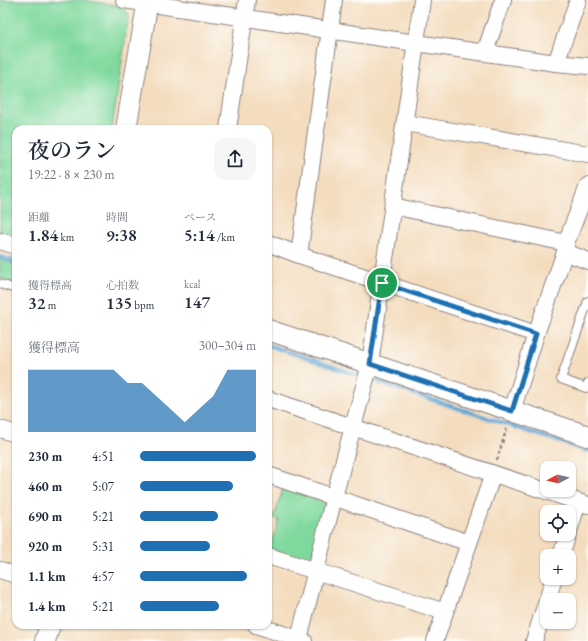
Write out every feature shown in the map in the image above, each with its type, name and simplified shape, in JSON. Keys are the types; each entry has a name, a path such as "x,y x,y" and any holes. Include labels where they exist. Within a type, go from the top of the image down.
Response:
{"street":[{"path":"124,0 148,2 244,19 330,30 416,44 588,66"},
{"path":"229,125 247,0"},
{"path":"299,255 334,0"},
{"path":"268,629 302,640 334,497 370,364 394,206 422,0"},
{"path":"485,52 503,0"},
{"path":"556,63 578,0"},
{"path":"127,125 148,2"},
{"path":"405,123 588,154"},
{"path":"512,411 536,334 588,186"},
{"path":"394,206 566,248 588,261"},
{"path":"0,240 12,244"},
{"path":"272,245 299,255 536,334"},
{"path":"272,331 588,436"},
{"path":"272,400 583,503 576,518"},
{"path":"0,429 12,433"},
{"path":"435,641 493,474"},
{"path":"272,476 469,543"},
{"path":"272,557 445,612"},
{"path":"0,570 12,574"},
{"path":"534,641 540,622"},
{"path":"45,641 49,629"}],"lane":[{"path":"0,284 12,288"},
{"path":"588,301 561,379 586,388 588,383"}],"path":[{"path":"493,474 505,434"}],"green space":[{"path":"0,0 84,0 122,6 129,14 113,125 12,125 12,237 0,233"},
{"path":"0,259 12,264 12,282 0,278"},
{"path":"283,488 325,500 326,506 312,559 305,562 272,550 272,543 279,520 274,518"}],"waterway":[{"path":"0,257 12,261"},
{"path":"272,346 363,377"},
{"path":"369,379 588,451"}],"route":[{"path":"382,283 536,334 512,411 370,364 382,283"}]}
